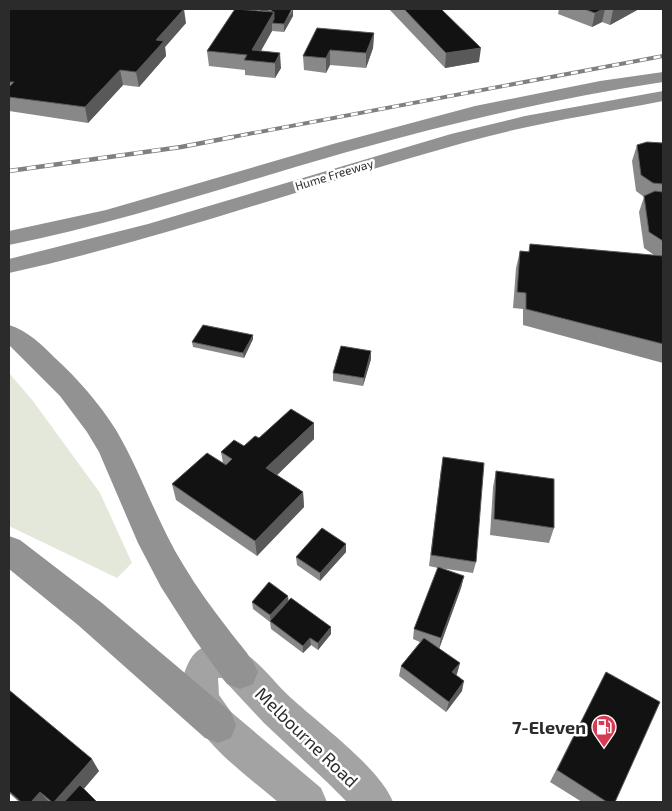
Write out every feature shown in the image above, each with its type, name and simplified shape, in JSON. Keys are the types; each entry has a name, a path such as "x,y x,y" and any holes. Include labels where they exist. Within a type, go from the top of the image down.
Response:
{"highway":[{"name":"Hume Freeway","path":"9,238 89,220 196,191 398,131 475,112 600,86 663,77"},
{"name":"Hume Freeway","path":"9,266 156,229 458,138 589,109 663,96"},
{"path":"9,334 17,338 59,376 97,424 126,478 154,542 175,583 213,638 240,672"},
{"path":"9,550 90,614 218,726"}],"main road":[{"name":"Melbourne Road","path":"218,726 206,710 201,698 200,686 203,669 210,662 220,660 231,664 240,672 277,710 342,769 373,802"},
{"path":"218,726 307,802"}],"shaded area":[{"path":"9,373 33,401 100,493 132,563 117,578 9,526"}],"building":[{"path":"9,9 184,9 156,40 164,41 136,72 120,70 85,107 9,97 9,87 14,82 9,82"},
{"path":"235,9 274,12 252,50 280,53 275,63 244,60 247,55 207,51"},
{"path":"272,9 292,9 284,24 272,23 274,12 260,10 271,11"},
{"path":"404,9 441,9 481,48 446,53"},
{"path":"584,9 603,9 595,13"},
{"path":"317,28 374,33 366,53 330,50 326,58 303,56"},
{"path":"647,142 663,143 663,184 653,183 641,175 637,145"},
{"path":"655,191 663,192 663,241 649,232 644,196"},
{"path":"530,244 663,256 663,344 526,309 526,293 517,292 520,251 529,252"},
{"path":"203,325 253,335 243,353 192,342"},
{"path":"341,346 371,351 364,378 333,373"},
{"path":"291,409 314,423 266,468 303,492 255,541 172,484 207,453 226,465 232,459 221,452 234,440 244,446 255,436 259,438"},
{"path":"443,457 484,463 476,562 431,555"},
{"path":"496,471 554,479 554,528 494,519"},
{"path":"322,528 346,544 320,573 296,557"},
{"path":"438,567 464,576 441,638 414,629"},
{"path":"269,582 288,596 270,615 252,602"},
{"path":"291,598 331,627 318,643 310,638 303,646 270,621"},
{"path":"424,638 460,663 452,672 464,681 449,702 401,666"},
{"path":"606,672 660,702 615,802 607,802 557,770"},
{"path":"9,690 92,759 54,802 40,792 31,802 21,802 9,791"},
{"path":"80,785 97,802 64,802"}],"railway":[{"path":"227,138 663,56"},
{"path":"9,171 181,147 233,137"}],"place":[{"name":"7-Eleven","path":"604,748"}]}
